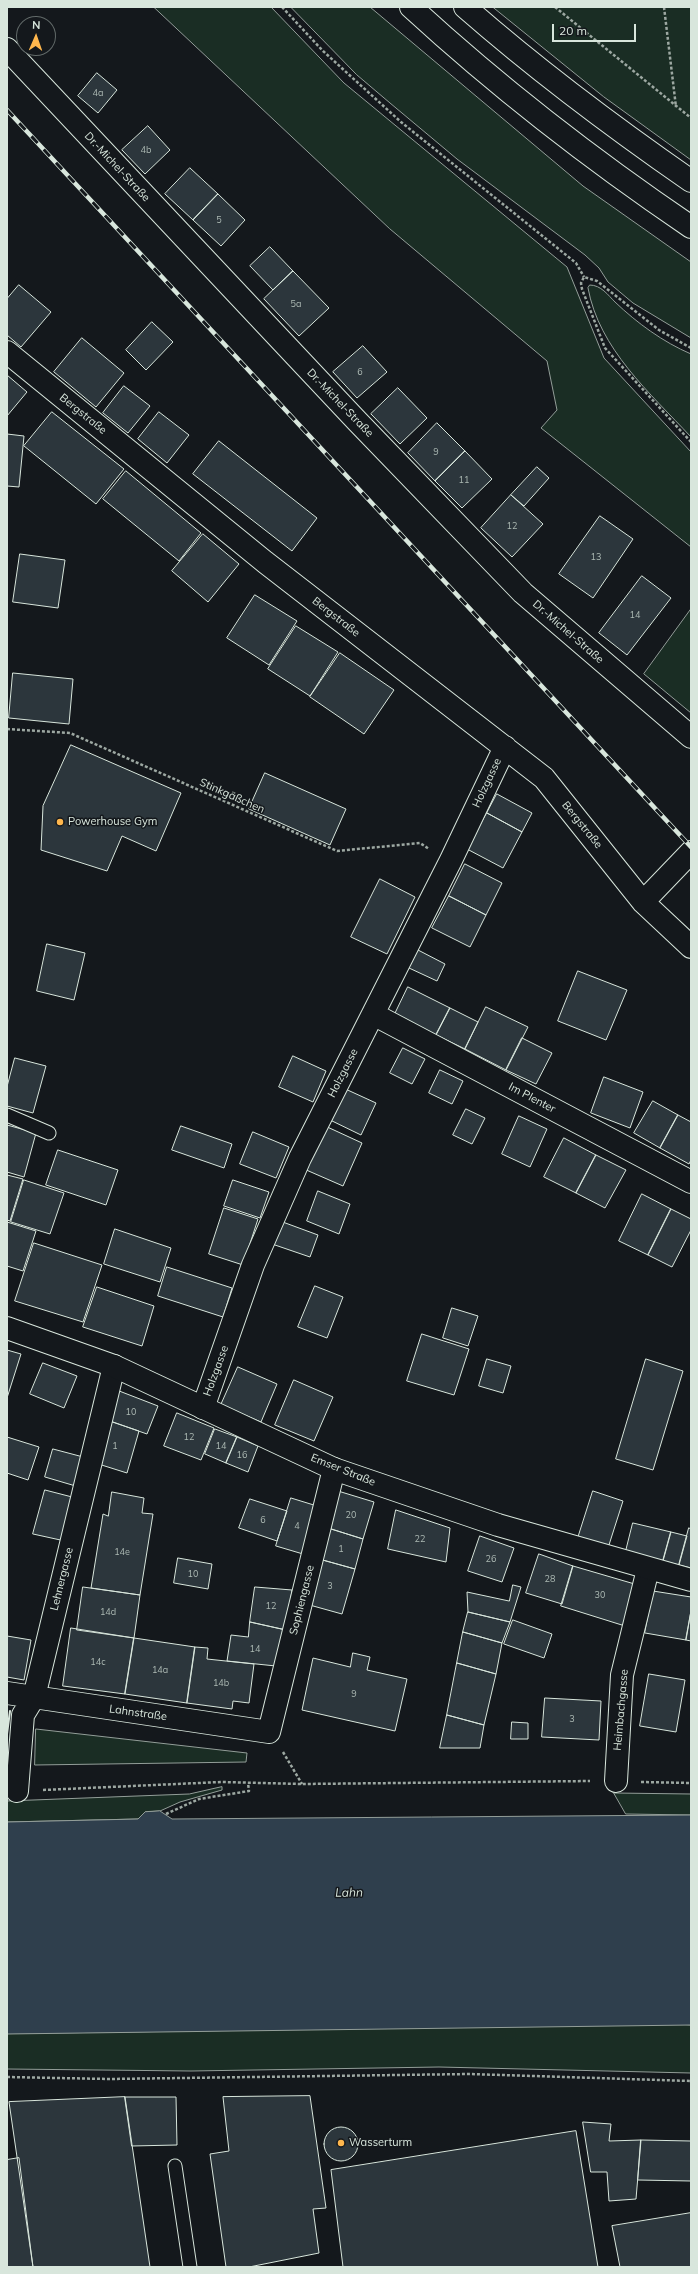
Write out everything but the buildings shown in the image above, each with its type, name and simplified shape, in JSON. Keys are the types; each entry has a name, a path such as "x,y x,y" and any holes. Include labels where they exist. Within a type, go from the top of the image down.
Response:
{"main road":[{"path":"411,7 497,80 583,148 691,227"},
{"path":"465,7 516,52 631,140 691,181"},
{"name":"Dr.-Michel-Straße","path":"7,49 357,421 523,593 691,737"},
{"name":"Bergstraße","path":"7,352 265,562 544,778 651,894 691,947"},
{"name":"Holzgasse","path":"203,1408 254,1265 300,1158 451,860 505,747"},
{"path":"651,894 691,852"},
{"name":"Im Plenter","path":"373,1014 691,1182"},
{"name":"Emser Straße","path":"7,1328 114,1366 334,1469 498,1526 691,1580"},
{"name":"Lehnergasse","path":"17,1791 23,1715 34,1697 114,1366"},
{"name":"Sophiengasse","path":"269,1732 334,1469"},
{"name":"Heimbachgasse","path":"616,1781 622,1675 648,1569"},
{"name":"Lahnstraße","path":"7,1693 269,1732"}],"lane":[{"path":"7,1115 49,1133"},
{"path":"175,2166 190,2267"}],"path":[{"path":"282,7 358,84 401,122 576,263 584,277 597,282 660,330 691,348"},
{"path":"555,7 691,118"},
{"path":"664,7 676,107"},
{"path":"584,277 581,283 582,289 605,348 691,442"},
{"name":"Stinkgäßchen","path":"7,729 70,733 336,851 420,843 451,860"},
{"path":"269,1732 302,1784"},
{"path":"17,1791 248,1783 302,1784 616,1781 691,1783"},
{"path":"166,1814 199,1800 249,1791 248,1783"},
{"path":"7,2077 109,2079 470,2074 691,2081"}],"green space":[{"path":"154,7 271,7 344,83 567,267 604,358 691,452 691,547 541,428 557,410 547,361 390,229"},
{"path":"291,7 370,7 583,186 691,262 691,338 633,303 608,282 599,268 585,255 457,159 357,75"},
{"path":"493,7 691,7 691,160 604,97"},
{"path":"590,285 594,285 604,291 641,325 670,344 691,354 691,437 643,387 615,350 603,331 594,310 588,288"},
{"path":"691,609 691,713 644,674"},
{"path":"36,1729 247,1753 246,1762 35,1765"},
{"path":"222,1787 222,1790 180,1802 160,1811 145,1812 138,1819 7,1822 7,1801 189,1794"},
{"path":"614,1793 691,1794 691,1815 626,1814"},
{"path":"691,2025 691,2073 439,2067 191,2071 7,2069 7,2034"}],"water":[{"name":"Lahn","path":"160,1811 172,1819 691,1815 691,2025 7,2034 7,1822 138,1819 145,1812"}],"railway":[{"path":"7,110 691,847"}],"wall":[{"path":"7,1734 10,1711"}],"place":[{"name":"Powerhouse Gym","path":"60,822"},
{"name":"Wasserturm","path":"341,2143"}]}
